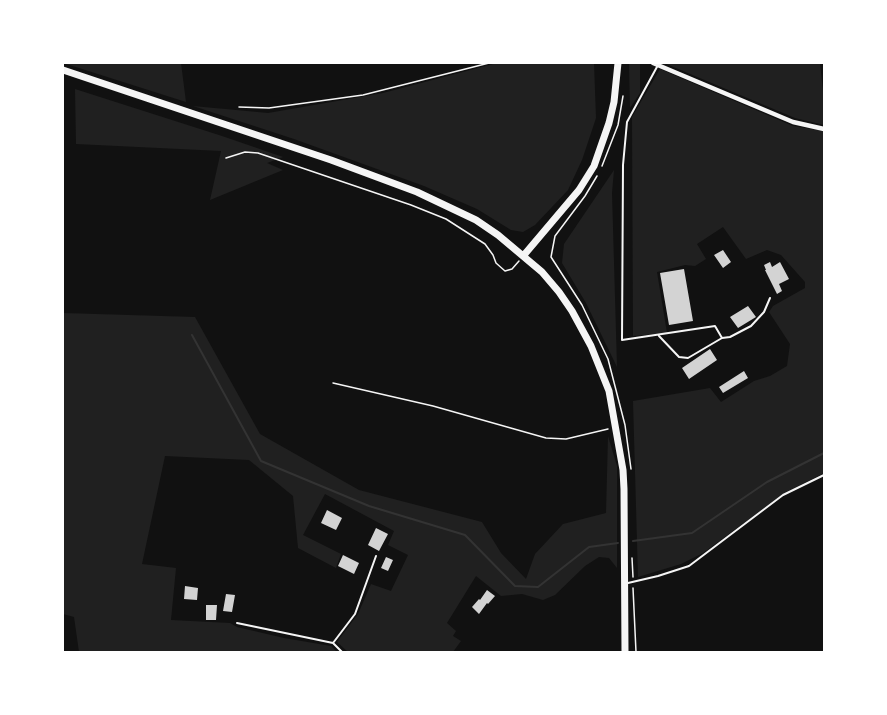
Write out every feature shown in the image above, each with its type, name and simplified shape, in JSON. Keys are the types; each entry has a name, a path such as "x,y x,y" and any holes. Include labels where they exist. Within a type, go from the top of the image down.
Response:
{"main road":[{"path":"524,255 579,190 594,166 614,102 618,63"},
{"path":"63,70 331,160 417,192 476,220 524,255 559,292 584,332 609,391 624,489 629,583 624,652"}],"street":[{"path":"656,64 793,122 824,130"}],"lane":[{"path":"656,64 627,122 623,165 622,340 715,327 722,338"},
{"path":"659,336 683,359 688,358 758,320 770,298"},
{"path":"629,583 689,566 783,495 824,476"},
{"path":"333,643 355,614 376,556"},
{"path":"237,623 333,643 342,652"}],"path":[{"path":"239,107 269,108 363,95 489,63"},
{"path":"623,94 611,147 601,170 555,237 551,257 582,305 608,359 626,425 631,475"},
{"path":"226,158 245,152 258,153 446,219 485,244 496,263 505,272 512,269 524,255"},
{"path":"333,383 433,406 546,438 566,439 616,427"},
{"path":"632,550 629,583 636,652"}],"shaded area":[{"path":"63,63 181,63 186,102 79,68"},
{"path":"497,63 594,63 596,118 582,160 568,190 535,225 523,232 511,230 477,209 424,186 294,139 193,106 268,113 383,93"},
{"path":"629,63 640,63 640,93 630,108"},
{"path":"664,63 820,63 824,125 795,118"},
{"path":"660,69 793,126 824,131 824,473 786,492 703,553 681,564 638,577 633,401 710,388 721,402 754,381 770,376 787,366 790,344 769,312 773,306 805,288 805,282 781,255 767,250 746,259 723,227 697,244 706,259 695,266 685,265 657,272 667,333 633,336 632,117"},
{"path":"75,89 283,157 267,163 283,170 210,200 221,151 76,144"},
{"path":"614,170 612,193 617,367 586,303 562,263 564,244"},
{"path":"63,313 195,317 260,434 359,490 482,522 501,553 526,579 535,554 563,524 606,513 608,436 617,466 617,568 609,558 599,557 585,566 555,595 543,600 522,594 501,596 476,576 447,623 456,631 453,636 461,641 453,652 348,652 337,642 358,614 371,584 391,591 408,555 388,545 394,531 325,494 303,535 341,554 336,568 298,548 293,496 249,460 165,456 142,564 176,568 171,620 230,623 237,627 284,638 331,646 337,652 79,652 74,617 63,614"}],"building":[{"path":"723,250 731,262 723,268 714,255"},
{"path":"770,262 772,267 780,262 789,279 779,284 782,291 777,294 765,270 764,265"},
{"path":"684,269 693,321 669,325 660,273"},
{"path":"748,306 756,317 738,328 730,317"},
{"path":"710,349 717,360 689,379 682,368"},
{"path":"744,371 748,378 723,393 719,387"},
{"path":"327,510 342,518 336,530 321,523"},
{"path":"376,528 388,534 379,551 368,545"},
{"path":"343,555 359,563 354,574 338,566"},
{"path":"386,557 393,560 388,571 381,568"},
{"path":"185,586 198,588 197,600 184,599"},
{"path":"487,590 495,596 479,614 472,607"},
{"path":"226,594 235,595 232,612 223,611"},
{"path":"206,605 217,605 216,620 206,620"}],"waterway":[{"path":"192,335 261,461 369,506 465,535 515,586 538,587 589,547 618,543"},
{"path":"633,541 692,533 767,482 824,453"}]}
